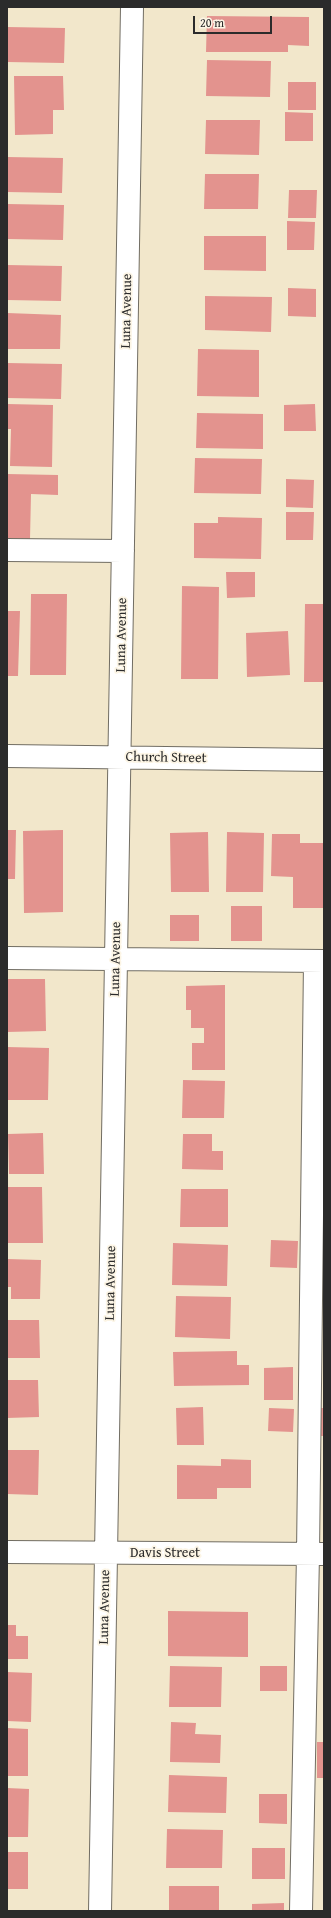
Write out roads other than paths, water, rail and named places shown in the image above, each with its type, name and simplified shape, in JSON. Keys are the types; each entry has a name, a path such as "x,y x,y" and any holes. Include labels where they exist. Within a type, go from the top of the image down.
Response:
{"street":[{"name":"Luna Avenue","path":"100,1911 132,7"},
{"path":"7,550 123,551"},
{"name":"Church Street","path":"7,756 324,760"},
{"path":"7,958 320,961 316,1554 302,1911"},
{"name":"Davis Street","path":"7,1552 316,1554"}]}
